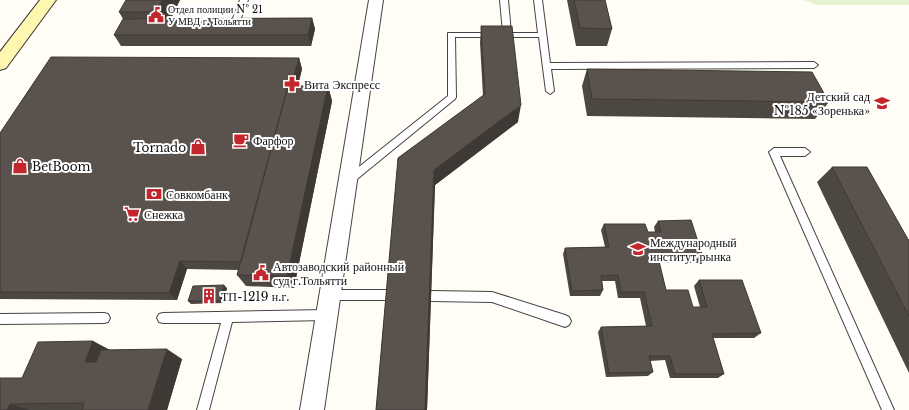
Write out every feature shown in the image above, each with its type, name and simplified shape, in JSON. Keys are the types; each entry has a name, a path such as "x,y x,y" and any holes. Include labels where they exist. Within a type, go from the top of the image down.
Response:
{"main road":[{"path":"0,64 48,0"}],"street":[{"path":"312,410 376,0"}],"lane":[{"path":"237,18 244,0"},
{"path":"504,0 507,35"},
{"path":"538,0 550,91"},
{"path":"347,181 452,97 451,35 542,35"},
{"path":"547,66 814,65"},
{"path":"804,152 774,152 888,410"},
{"path":"330,296 390,295"},
{"path":"431,296 492,297 565,321"},
{"path":"163,318 326,315"},
{"path":"204,410 228,317"},
{"path":"0,319 104,318"}],"green space":[{"path":"804,0 909,0 909,5 817,5"}],"building":[{"path":"126,0 162,0 156,12 119,12"},
{"path":"574,0 605,0 612,29 580,28"},
{"path":"312,18 308,35 114,35 123,19"},
{"path":"481,26 512,26 521,105 434,170 425,410 376,410 398,158 485,94"},
{"name":"Снежка","path":"51,57 299,58 291,86 288,86 241,262 180,261 169,293 0,292 0,133"},
{"path":"587,69 812,72 829,102 592,99"},
{"path":"288,86 328,86 287,276 237,275"},
{"path":"832,167 867,167 909,241 909,316"},
{"path":"691,220 703,257 658,257 666,290 688,290 693,307 707,307 699,280 742,280 761,333 712,334 724,374 675,374 670,356 649,356 653,372 609,373 601,327 652,326 644,292 621,292 618,275 601,276 603,290 572,291 565,248 609,247 604,224 645,224 648,232 661,232 658,221"},
{"name":"ТП-1219 н.г.","path":"224,285 220,301 188,301 193,286"},
{"path":"93,341 85,362 96,362 101,350 167,349 148,410 82,410 84,403 10,404 7,410 0,410 0,378 22,378 38,342"}],"place":[{"name":"Отдел полиции № 21 У МВД г. Тольятти","path":"156,15"},
{"name":"Вита Экспресс","path":"292,84"},
{"name":"Детский сад №185 «Зоренька»","path":"882,103"},
{"name":"Фарфор","path":"241,140"},
{"name":"Tornado","path":"198,147"},
{"name":"BetBoom","path":"20,166"},
{"name":"Совкомбанк","path":"154,194"},
{"name":"Снежка","path":"132,214"},
{"name":"Международный институт рынка","path":"638,249"},
{"name":"Автозаводский районный суд г.Тольятти","path":"261,273"},
{"name":"ТП-1219 н.г.","path":"209,296"}]}
